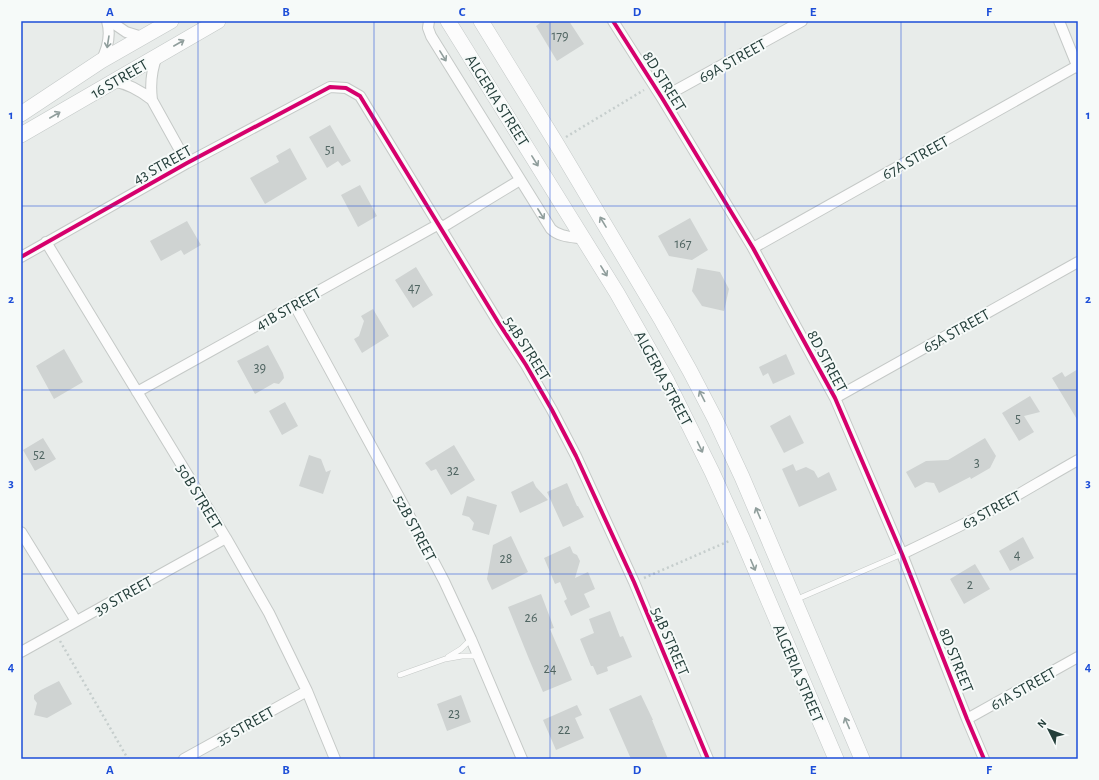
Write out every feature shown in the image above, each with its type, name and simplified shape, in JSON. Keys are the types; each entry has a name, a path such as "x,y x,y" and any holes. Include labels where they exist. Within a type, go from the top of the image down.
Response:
{"main road":[{"name":"16 STREET","path":"21,114 101,61 171,21"},
{"name":"16 STREET","path":"21,135 218,21"},
{"name":"ALGERIA STREET","path":"448,21 621,299 667,381 712,472 741,536 836,759"},
{"name":"ALGERIA STREET","path":"481,21 556,143 690,371 742,477 862,759"}],"street":[{"path":"108,21 126,32 142,37"},
{"path":"101,61 108,44 108,21"},
{"path":"429,21 428,28 431,36 551,229 554,233 559,235 584,239"},
{"name":"8D STREET","path":"613,21 662,98 753,248 835,398 902,554 984,759"},
{"name":"69A STREET","path":"662,98 802,21"},
{"path":"1059,21 1078,67"},
{"path":"157,56 151,77 150,89 152,100 187,163"},
{"name":"67A STREET","path":"753,248 1078,67"},
{"path":"113,81 134,87 152,100"},
{"name":"54B STREET","path":"316,94 330,87 346,88 360,96 526,365 576,456 634,582 708,759"},
{"name":"43 STREET","path":"21,256 187,163 316,94"},
{"name":"41B STREET","path":"136,392 294,304 440,226 520,180"},
{"name":"50B STREET","path":"46,242 226,538 269,613 306,691 335,759"},
{"name":"65A STREET","path":"835,398 1078,262"},
{"name":"52B STREET","path":"294,304 444,581 471,639 522,759"},
{"name":"63 STREET","path":"902,554 1022,493 1078,460"},
{"path":"21,532 76,622"},
{"name":"39 STREET","path":"21,652 226,538"},
{"name":"61A STREET","path":"967,719 1078,657"},
{"name":"35 STREET","path":"184,759 306,691"}],"lane":[{"path":"794,600 902,554"},
{"path":"446,659 471,639"},
{"path":"400,676 446,659 462,656 478,656"}],"path":[{"path":"556,143 653,85"},
{"path":"634,582 741,536"},
{"path":"55,633 128,759"}],"building":[{"path":"543,21 569,21 584,44 557,61 536,26"},
{"path":"330,125 351,161 342,166 338,161 327,168 309,137"},
{"path":"290,148 307,179 265,204 250,178 279,162 276,156"},
{"path":"360,185 377,216 358,227 341,195"},
{"path":"690,218 708,250 692,260 669,256 658,236"},
{"path":"187,221 201,245 184,255 181,250 161,261 150,241"},
{"path":"416,267 433,295 413,308 395,280"},
{"path":"697,268 720,272 729,289 724,311 702,306 692,291"},
{"path":"373,309 389,336 362,353 354,339 359,336 364,321 361,316"},
{"path":"268,345 283,373 284,378 279,384 274,383 255,394 237,361"},
{"path":"64,349 83,382 54,399 36,366"},
{"path":"786,354 795,374 773,384 768,373 763,376 759,367"},
{"path":"1078,369 1078,421 1052,378 1062,372 1065,377"},
{"path":"1030,396 1040,412 1024,416 1034,432 1019,441 1002,413"},
{"path":"285,402 298,426 282,435 269,411"},
{"path":"790,415 804,443 784,453 770,426"},
{"path":"43,438 56,459 35,471 23,450"},
{"path":"985,438 996,456 990,468 971,479 970,477 939,493 934,483 926,482 915,488 906,472 926,461 948,460"},
{"path":"454,445 475,480 451,495 436,469 431,471 425,463"},
{"path":"309,455 321,459 326,472 331,470 323,494 299,486"},
{"path":"793,464 796,471 806,467 814,471 818,478 829,472 837,490 799,507 782,469"},
{"path":"533,481 536,487 548,500 520,513 511,492"},
{"path":"567,483 577,506 584,517 563,527 547,492"},
{"path":"467,496 497,505 489,535 472,530 474,523 469,517 462,515"},
{"path":"511,536 528,572 492,590 487,579 493,545"},
{"path":"1023,537 1034,558 1010,571 999,551"},
{"path":"570,546 573,553 577,555 580,561 575,578 588,572 595,589 584,594 590,607 571,616 564,601 567,599 560,582 555,584 544,558"},
{"path":"975,564 990,589 964,604 950,579"},
{"path":"541,594 554,628 550,629 572,680 543,692 508,607"},
{"path":"610,611 620,637 623,636 632,657 607,667 608,671 597,675 593,666 591,666 580,639 594,633 589,619"},
{"path":"59,681 72,704 47,718 34,715 37,703 34,699 34,695"},
{"path":"461,695 471,722 447,731 437,704"},
{"path":"641,695 653,720 668,759 631,759 609,709"},
{"path":"577,705 582,715 575,718 584,738 556,750 543,720"}],"cycle path":[{"path":"613,21 662,98 753,248 835,398 902,554 984,759"},
{"path":"21,257 187,163 330,87 346,88 360,96 498,322 526,365 552,410 576,456 634,582 708,759"}]}
